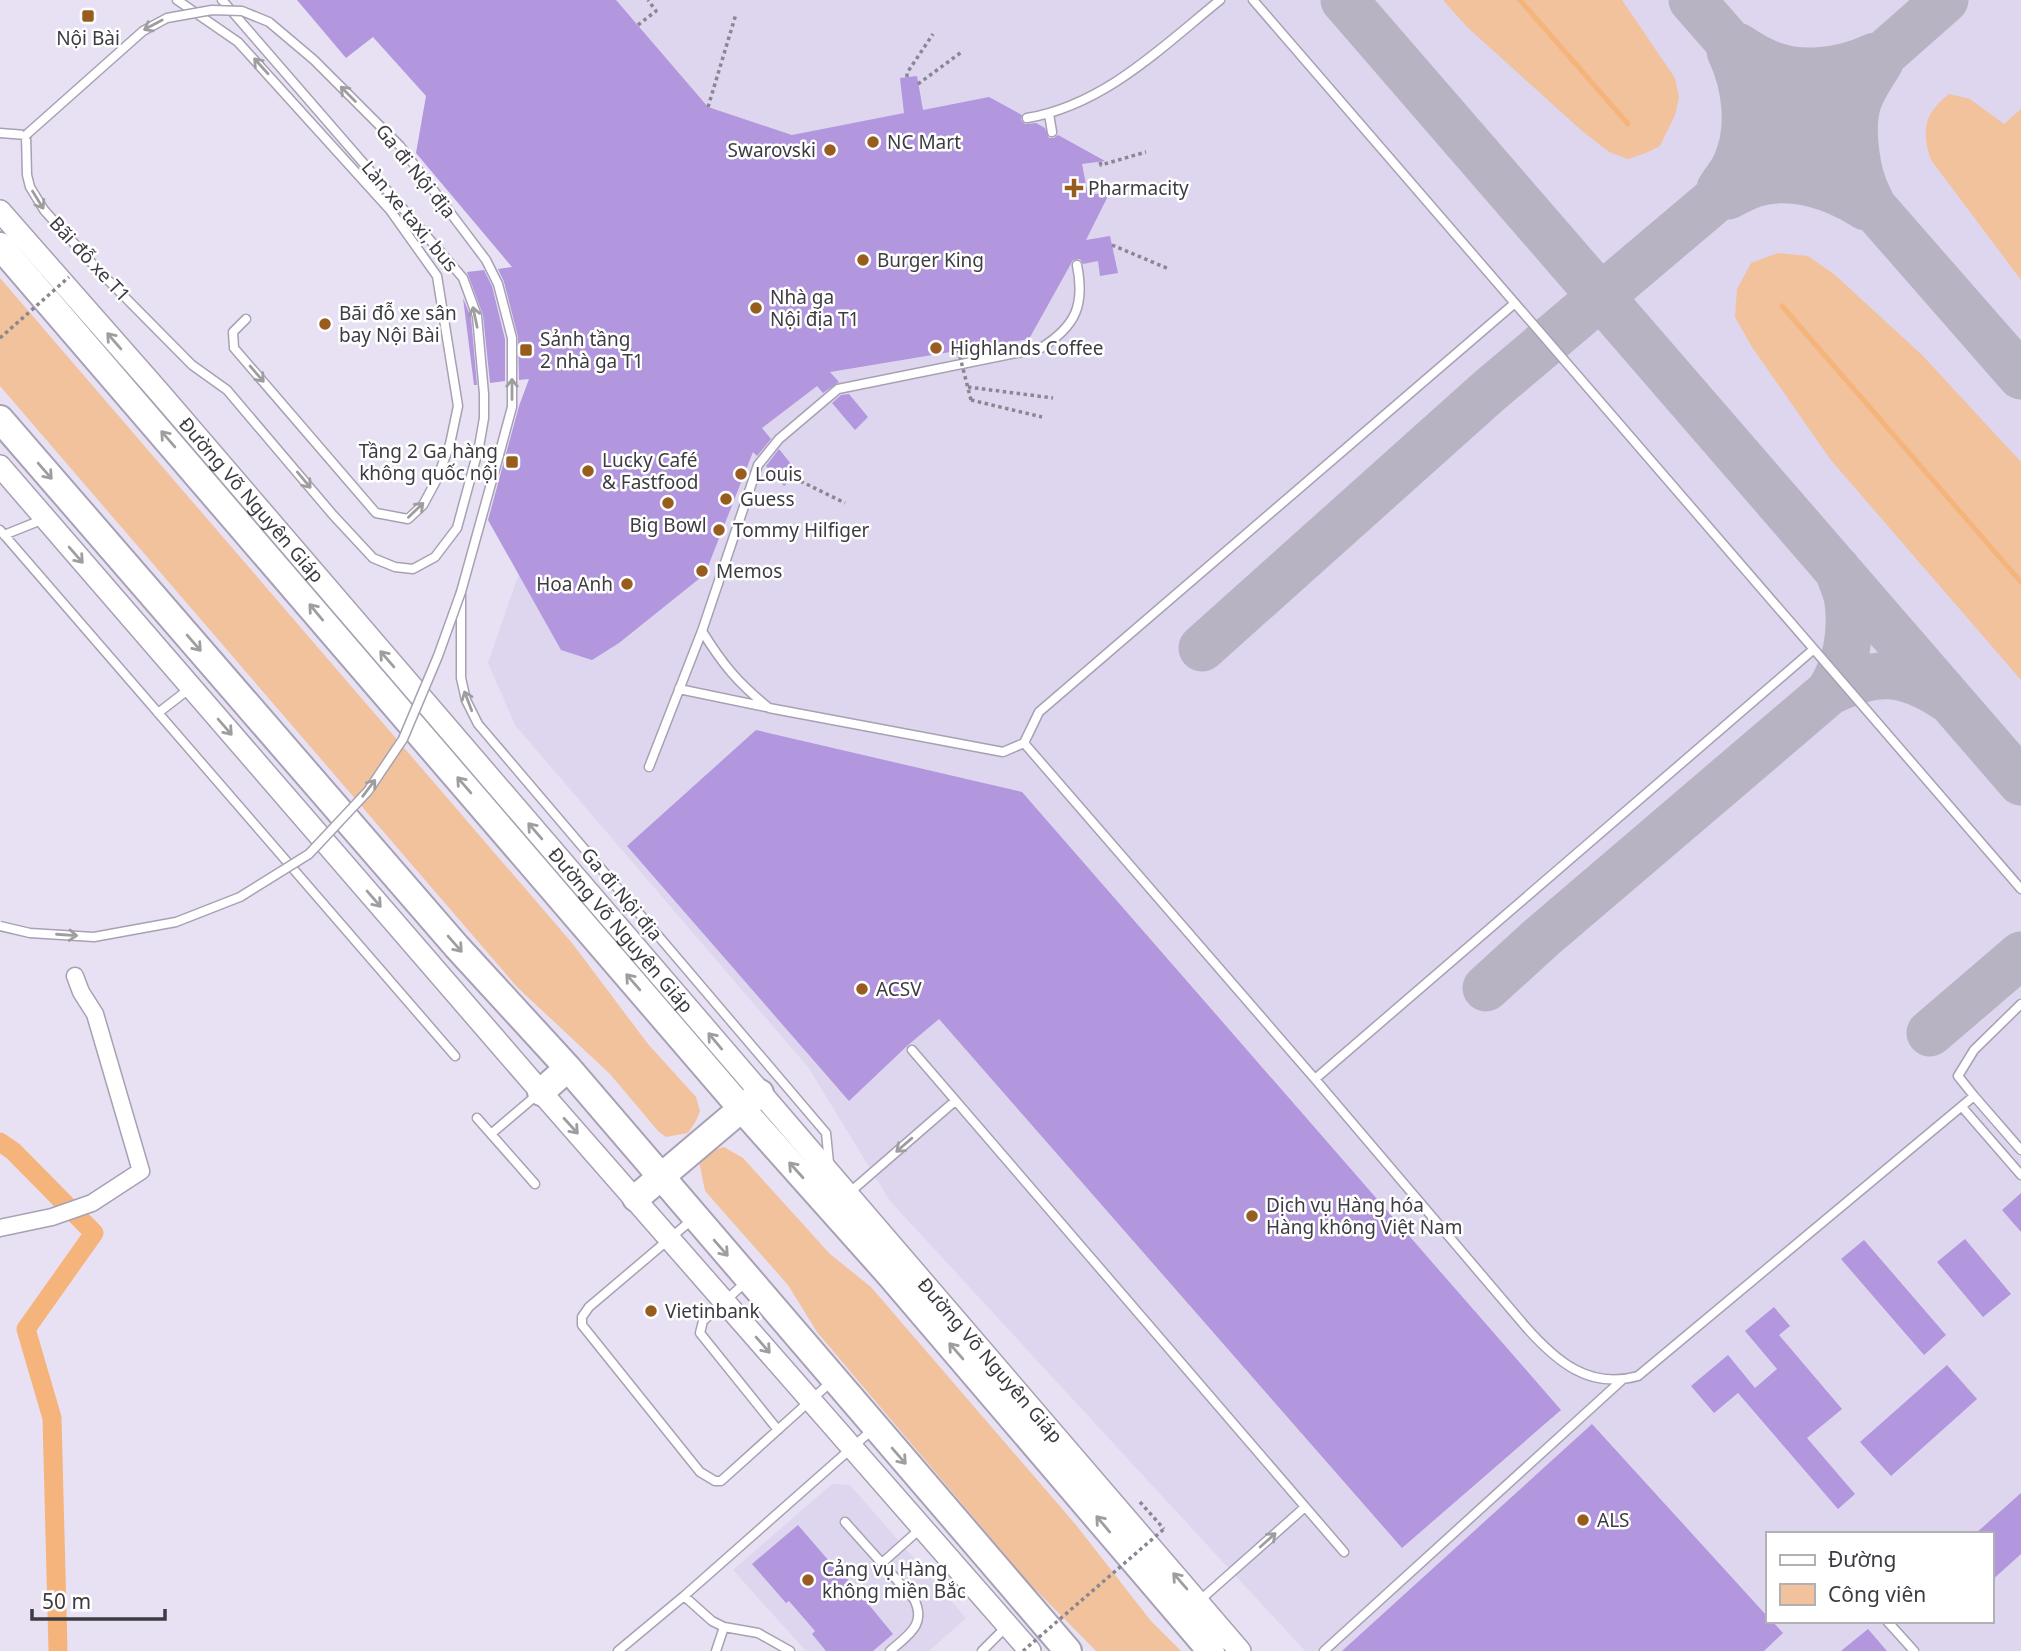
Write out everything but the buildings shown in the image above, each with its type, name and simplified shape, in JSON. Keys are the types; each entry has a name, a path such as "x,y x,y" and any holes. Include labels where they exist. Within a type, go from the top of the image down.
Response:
{"highway":[{"name":"Đường Võ Nguyên Giáp","path":"0,246 610,955 751,1101 839,1202 890,1275 1211,1651"},
{"path":"0,419 457,947 568,1068 1068,1651"},
{"path":"541,1092 568,1068"},
{"path":"636,1198 751,1101"}],"main road":[{"name":"Đường Võ Nguyên Giáp","path":"0,211 612,921 751,1101 831,1176 839,1202 874,1227 1240,1651"},
{"path":"0,466 541,1092 1030,1651"},
{"path":"610,955 612,921"},
{"path":"874,1227 890,1275"}],"street":[{"path":"0,1228 52,1217 92,1203 141,1171 95,1014 81,992 75,976"}],"lane":[{"path":"177,0 238,42 390,210 437,276 458,406 450,444 437,479 423,505 408,519 376,513 234,348 233,332 246,319"},
{"path":"1027,118 1049,114 1115,84 1220,0"},
{"path":"1253,0 2021,889"},
{"name":"Làn xe taxi, bus","path":"192,365 227,390 373,558 395,568 413,569 435,557 457,528 484,418 477,316 463,278 248,32 227,2"},
{"name":"Ga đi Nội địa","path":"0,926 30,933 94,937 176,922 240,897 309,854 368,791 403,739 461,592 512,407 512,338 498,284 486,260 400,146 314,60 269,22 242,11 212,10 167,18 142,30 26,135"},
{"path":"1049,114 1052,132"},
{"path":"0,133 26,135"},
{"name":"Bãi đỗ xe T1","path":"26,135 27,175 30,187 44,210 100,272 192,365"},
{"path":"649,767 702,631 758,464 779,439 838,389 1041,348 1062,335 1076,314 1081,285 1077,265"},
{"path":"679,689 1003,752 1024,743 1039,712 1515,303"},
{"path":"44,519 2,533 455,1056"},
{"name":"Ga đi Nội địa","path":"461,592 461,678 466,700 478,724 826,1133 831,1176"},
{"path":"702,631 721,662 741,686 769,708"},
{"path":"1315,1079 1814,649"},
{"path":"158,713 191,687"},
{"path":"1024,743 1547,1351 1570,1368 1599,1378 1622,1380 1638,1376 1974,1096"},
{"path":"2021,1004 1974,1050 1958,1076 2021,1150"},
{"path":"912,1050 1344,1552"},
{"path":"491,1134 541,1092"},
{"path":"839,1202 956,1101"},
{"path":"1962,1107 2021,1175"},
{"path":"477,1118 535,1184"},
{"path":"695,1217 589,1307 582,1317 582,1325 700,1472 715,1481 721,1481 834,1380"},
{"path":"749,1280 704,1321 700,1333 778,1430"},
{"path":"1324,1651 1622,1380"},
{"path":"618,1651 874,1427"},
{"path":"1198,1602 1305,1507"},
{"path":"845,1522 914,1599 919,1610 918,1621 912,1632 890,1651"},
{"path":"882,1563 922,1527"},
{"path":"684,1596 712,1621 724,1627 758,1633 790,1651"},
{"path":"1888,1623 1914,1651"},
{"path":"982,1651 1008,1625"},
{"path":"716,1651 724,1627"}],"path":[{"path":"638,25 656,11 648,0"},
{"path":"708,107 736,14"},
{"path":"908,77 907,73 933,34"},
{"path":"918,84 963,51"},
{"path":"1100,162 1101,165 1146,152"},
{"path":"1112,245 1169,269"},
{"path":"0,338 69,278"},
{"path":"958,349 971,400 1042,417"},
{"path":"968,387 1054,398"},
{"path":"788,475 845,503"},
{"path":"1023,1651 1164,1529 1138,1500"}],"shaded area":[{"path":"368,0 2021,0 2021,1651 1305,1651 890,1201 808,1067 515,725 488,663 618,287"},
{"path":"832,1484 850,1485 966,1618 929,1651 806,1651 733,1570"}],"green space":[{"path":"1443,0 1622,0 1675,78 1679,97 1675,115 1660,146 1628,159 1609,152 1467,27"},
{"path":"1949,94 1970,99 2004,124 2021,109 2021,280 1931,160 1926,140 1927,123 1934,109"},
{"path":"1778,253 1808,256 1835,275 1922,355 2021,462 2021,680 1830,459 1752,347 1735,317 1737,289 1751,263"},
{"path":"0,278 572,943 648,1044 696,1097 700,1111 688,1133 666,1137 658,1131 610,1074 518,988 0,386"},
{"path":"724,1147 743,1158 830,1254 871,1287 1076,1525 1151,1621 1181,1651 1096,1651 1028,1582 817,1332 788,1285 705,1191 699,1161 709,1151"}],"waterway":[{"path":"1520,0 1628,124"},
{"path":"1782,306 2021,582"},
{"path":"0,1142 13,1151 94,1233 26,1329 52,1418 58,1651"}],"taxiway":[{"path":"1344,0 2021,782"},
{"path":"1692,0 2021,376"},
{"path":"1202,648 1489,391 1801,127 1945,0"},
{"path":"1737,46 1775,66 1803,71 1848,66 1875,56"},
{"path":"1720,189 1733,169 1744,138 1743,93 1730,51"},
{"path":"1870,200 1858,165 1855,125 1858,102 1880,62"},
{"path":"1728,196 1751,185 1768,181 1798,181 1827,188 1866,207"},
{"path":"1486,988 1829,692 1844,661 1849,626 1847,598 1838,570"},
{"path":"1829,692 1861,679 1889,676 1916,682 1946,698"},
{"path":"1930,1033 2021,955"}],"place":[{"name":"Nội Bài","path":"88,16"},
{"name":"NC Mart","path":"873,142"},
{"name":"Swarovski","path":"830,150"},
{"name":"Pharmacity","path":"1074,188"},
{"name":"Burger King","path":"863,260"},
{"name":"Nhà ga Nội địa T1","path":"756,308"},
{"name":"Bãi đỗ xe sân bay Nội Bài","path":"325,324"},
{"name":"Highlands Coffee","path":"936,348"},
{"name":"Sảnh tầng 2 nhà ga T1","path":"526,350"},
{"name":"Tầng 2 Ga hàng không quốc nội","path":"512,462"},
{"name":"Lucky Café & Fastfood","path":"588,471"},
{"name":"Louis","path":"741,474"},
{"name":"Guess","path":"726,499"},
{"name":"Big Bowl","path":"668,503"},
{"name":"Tommy Hilfiger","path":"719,530"},
{"name":"Memos","path":"702,571"},
{"name":"Hoa Anh","path":"627,584"},
{"name":"ACSV","path":"862,989"},
{"name":"Dịch vụ Hàng hóa Hàng không Việt Nam","path":"1252,1216"},
{"name":"Vietinbank","path":"651,1311"},
{"name":"ALS","path":"1583,1520"},
{"name":"Cảng vụ Hàng không miền Bắc","path":"808,1580"}]}
